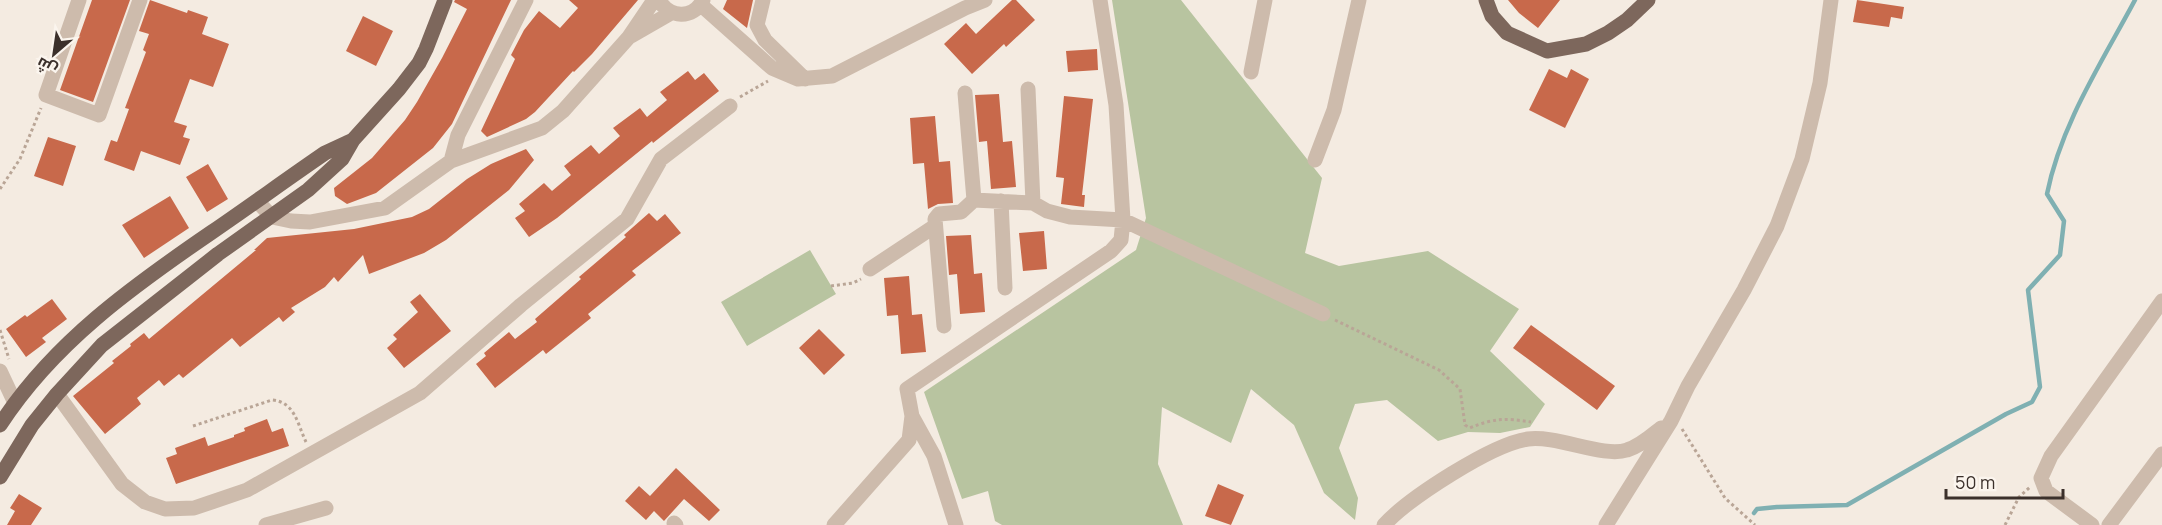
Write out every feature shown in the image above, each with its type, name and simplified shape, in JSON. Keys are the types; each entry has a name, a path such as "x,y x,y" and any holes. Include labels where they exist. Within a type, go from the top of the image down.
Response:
{"main road":[{"path":"0,477 32,425 102,345 218,254 308,190 335,166 353,140 414,70 426,49 446,0"},
{"path":"1486,0 1492,16 1507,33 1547,51 1586,44 1608,33 1627,20 1648,0"},
{"path":"0,425 15,403 51,361 128,290 325,153 353,140"}],"street":[{"path":"79,0 46,95 99,115 140,0"},
{"path":"451,161 458,135 526,0"},
{"path":"257,201 272,217 291,221 310,222 385,208 451,161 542,128 563,111 629,37 654,0"},
{"path":"659,0 664,9 671,13 687,15 702,3 772,68 798,79 832,76 955,6 985,0"},
{"path":"763,0 758,25 761,33 765,40 805,79"},
{"path":"834,525 909,440 912,416 907,389 1111,251 1121,240 1123,220 1116,105 1100,0"},
{"path":"1251,72 1265,0"},
{"path":"1315,160 1334,110 1359,0"},
{"path":"1606,525 1671,421 1777,226 1804,148 1820,83 1831,0"},
{"path":"629,37 671,13"},
{"path":"1028,90 1033,203"},
{"path":"965,93 974,200"},
{"path":"57,394 122,484 145,501 165,509 194,508 247,490 420,393 521,305 627,219 661,159 730,106"},
{"path":"944,326 935,219 939,214 962,212 974,200 1033,203 1047,211 1070,217 1123,220 1323,314"},
{"path":"1001,201 1005,288"},
{"path":"870,269 935,226"},
{"path":"2092,525 2046,491 2041,478 2051,456 2162,301"},
{"path":"0,371 15,403"},
{"path":"912,416 934,456 956,525"},
{"path":"1384,525 1393,515 1423,492 1498,448 1527,439 1548,439 1610,451 1626,451 1671,421"},
{"path":"2109,525 2162,454"},
{"path":"266,525 326,508"}],"path":[{"path":"730,106 737,99 774,78 778,71"},
{"path":"0,189 20,159 46,95"},
{"path":"831,286 854,283 865,278 870,269"},
{"path":"1323,314 1439,370 1460,389 1465,424 1470,428 1484,422 1504,418 1543,425 1548,439"},
{"path":"193,426 272,400 283,401 291,408 311,455"},
{"path":"1671,421 1683,430 1725,498 1755,525"},
{"path":"2005,525 2019,496 2041,478"}],"green space":[{"path":"1112,0 1181,0 1322,178 1305,253 1339,266 1428,251 1519,309 1490,351 1545,404 1530,427 1500,433 1468,432 1438,441 1387,400 1355,404 1339,448 1358,498 1355,520 1324,493 1294,425 1251,389 1231,443 1162,407 1158,464 1183,525 1002,525 995,521 988,491 962,499 924,392 1136,250 1146,218"},
{"path":"810,250 836,294 747,346 721,302"}],"building":[{"path":"92,0 130,0 93,102 60,90"},
{"path":"150,0 187,13 188,10 208,17 202,34 229,44 213,87 190,79 174,122 187,126 183,137 190,139 180,165 141,151 134,171 104,160 111,140 117,142 129,109 125,108 146,52 143,50 149,34 139,31"},
{"path":"455,0 511,0 452,124 433,148 376,193 347,204 335,196 334,188 372,158 405,120 417,102 467,9 454,2"},
{"path":"569,0 638,0 592,54 535,112 526,119 487,137 481,131 515,59 511,55 524,30 539,11 560,28 578,8"},
{"path":"727,0 753,0 747,28 723,9"},
{"path":"1012,0 1016,0 1035,20 1006,47 1004,44 972,74 944,44 966,23 976,34"},
{"path":"1508,0 1560,0 1538,28 1519,13"},
{"path":"1857,0 1904,7 1902,19 1891,17 1889,27 1853,22"},
{"path":"363,16 393,31 376,66 346,51"},
{"path":"1097,49 1098,70 1068,72 1066,51"},
{"path":"1549,69 1567,78 1571,69 1589,79 1565,128 1529,110"},
{"path":"688,71 695,80 704,73 719,91 653,143 652,141 557,218 529,237 515,218 525,211 519,204 544,183 552,191 571,175 564,166 591,145 599,154 620,136 613,128 640,108 647,117 667,100 660,92"},
{"path":"999,94 1003,142 1012,141 1016,187 991,189 987,141 979,142 975,95"},
{"path":"1064,96 1093,99 1082,195 1085,195 1084,207 1061,204 1064,178 1056,177"},
{"path":"935,116 939,162 950,161 953,203 938,204 928,209 924,163 913,164 910,118"},
{"path":"48,137 76,146 63,186 34,176"},
{"path":"526,149 534,160 509,190 446,240 424,253 369,274 363,255 338,282 334,277 325,287 291,308 295,312 283,322 279,317 240,347 232,338 183,378 179,374 164,386 159,380 137,398 141,404 105,434 73,396 114,363 112,361 131,346 130,344 144,333 149,339 256,250 254,250 267,238 354,229 412,217 429,209 467,179 491,164"},
{"path":"208,164 228,199 207,212 186,177"},
{"path":"170,196 189,228 144,258 122,225"},
{"path":"649,213 657,221 665,214 681,233 632,271 636,275 588,314 591,318 546,354 543,350 495,388 476,364 486,356 484,353 509,332 515,339 537,322 535,319 581,279 579,277 626,237 624,235"},
{"path":"1044,231 1047,269 1023,271 1019,233"},
{"path":"971,235 974,274 982,273 985,312 960,314 957,274 949,275 946,236"},
{"path":"909,276 912,315 922,314 926,352 901,354 898,315 887,316 884,278"},
{"path":"420,294 451,331 404,368 387,348 397,339 393,335 418,312 410,302"},
{"path":"52,299 67,319 42,338 46,342 26,357 6,329"},
{"path":"1531,325 1615,386 1597,410 1513,348"},
{"path":"819,329 845,355 824,375 799,348"},
{"path":"267,419 272,432 283,428 289,446 176,484 166,458 177,454 175,448 205,437 208,446 234,437 245,431 244,428"},
{"path":"676,468 720,510 709,521 684,499 664,521 654,511 646,520 625,501 639,486 650,496"},
{"path":"1218,484 1244,495 1231,525 1205,516"},
{"path":"19,494 42,508 31,525 7,525 15,511 10,508"}],"waterway":[{"path":"1754,513 1757,509 1777,507 1847,505 2006,414 2032,402 2040,387 2028,290 2060,255 2064,221 2047,194 2053,168 2072,118 2135,0"}]}
